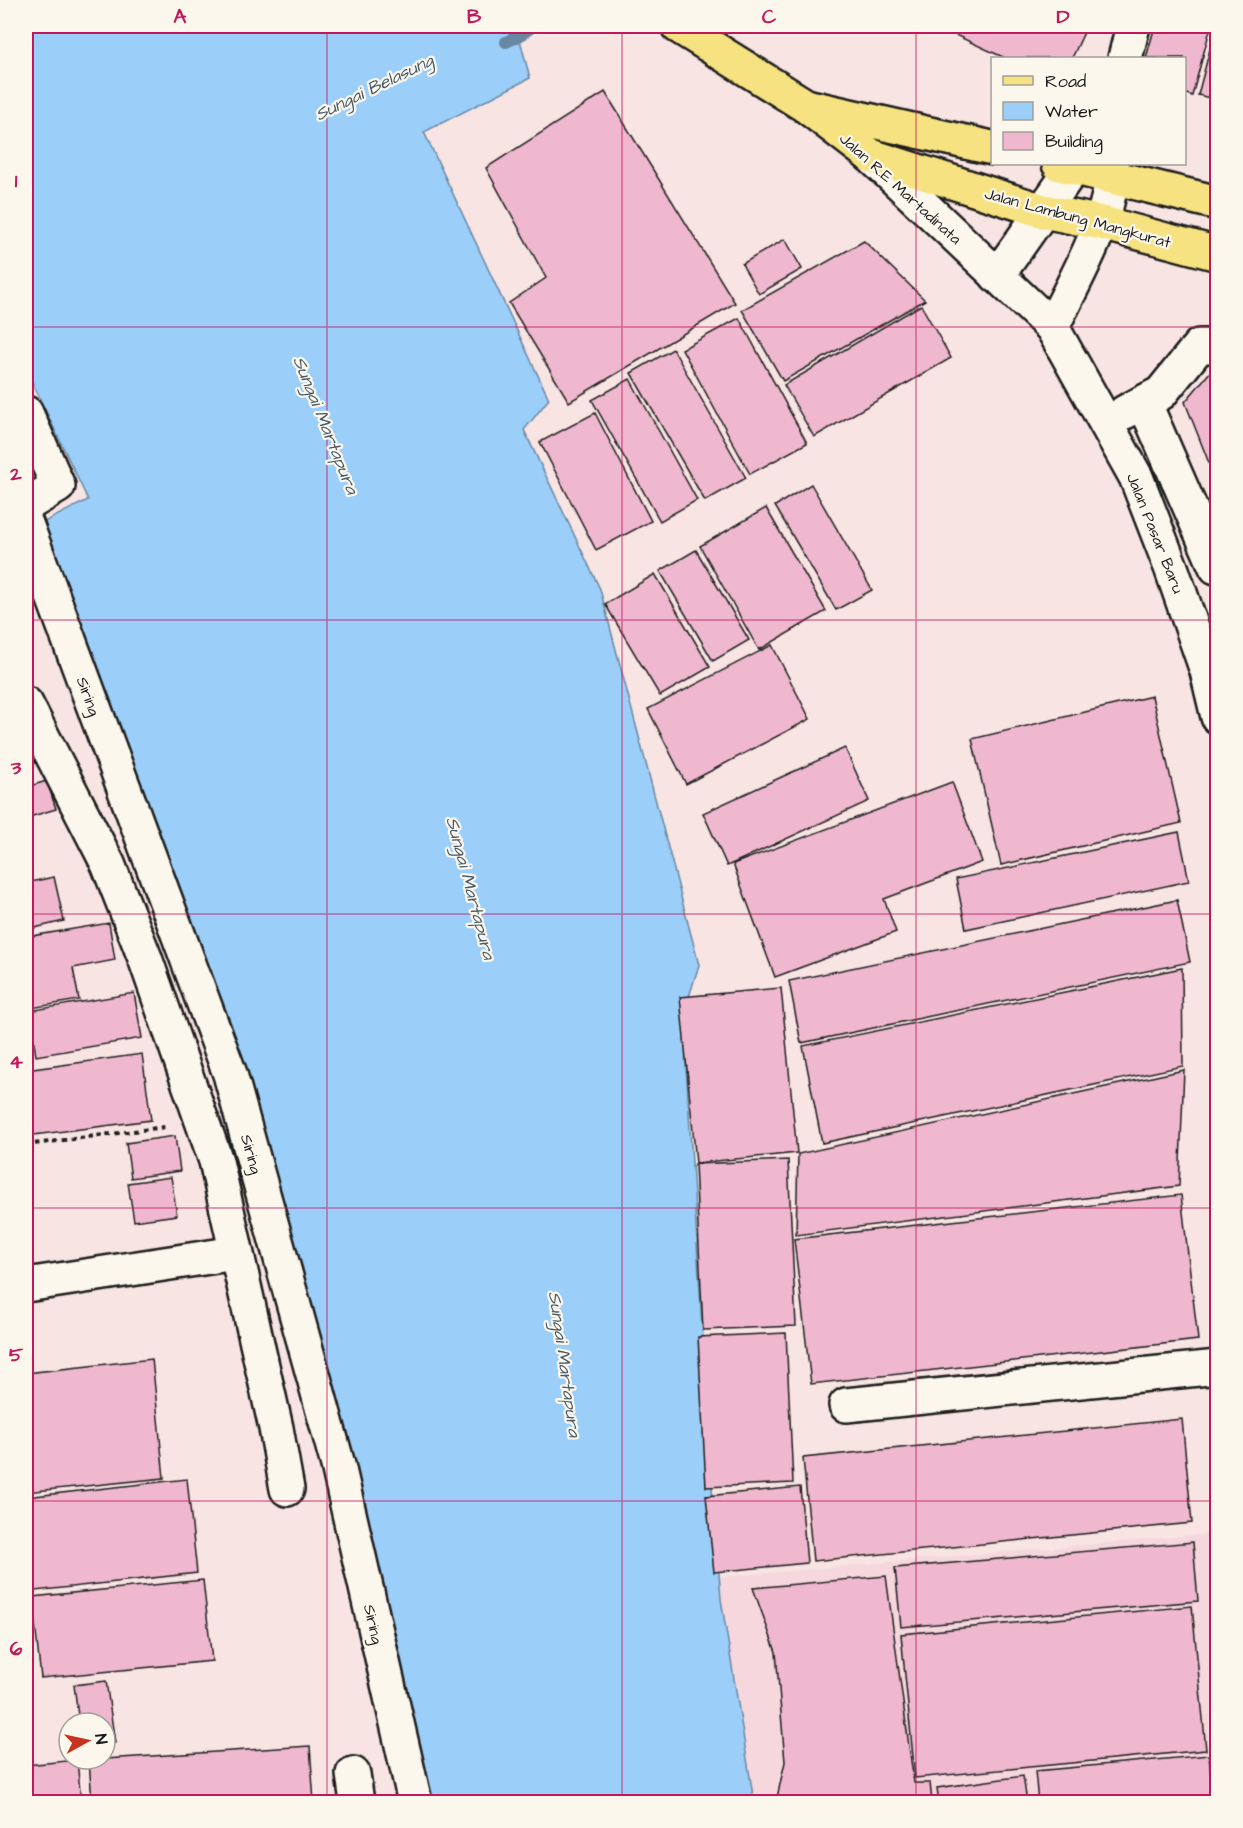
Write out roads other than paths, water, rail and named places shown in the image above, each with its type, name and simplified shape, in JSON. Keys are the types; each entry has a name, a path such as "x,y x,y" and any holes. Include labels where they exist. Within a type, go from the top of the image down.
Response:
{"main road":[{"name":"Jalan R.E Martadinata","path":"678,26 806,106 871,156"},
{"path":"806,106 991,148"},
{"name":"Jalan Lambung Mangkurat","path":"871,156 1043,211 1102,223 1218,254"},
{"path":"1069,165 1112,170 1218,203"}],"street":[{"path":"1125,57 1133,26"},
{"name":"Jalan R.E Martadinata","path":"871,156 1052,327"},
{"path":"997,276 1043,211 1069,165"},
{"path":"1052,327 1102,223 1112,170"},
{"name":"Jalan Pasar Baru","path":"1052,327 1136,477 1172,570 1207,671 1218,717"},
{"path":"1105,423 1161,393 1199,346 1218,346"},
{"path":"1144,402 1216,567"},
{"path":"26,413 58,486 26,505"},
{"name":"Siring","path":"26,524 230,1074 338,1465 415,1803"},
{"path":"26,704 108,864 145,957 216,1161 276,1428 287,1489"},
{"path":"26,1285 236,1253"},
{"path":"846,1404 1218,1367"}],"water":[{"name":"Sungai Martapura","path":"26,26 511,26 519,36 530,78 424,132 549,399 524,430 600,589 699,965 683,1016 712,1487 721,1599 754,1802 432,1802 398,1662 369,1525 276,1176 246,1075 42,523 88,500 26,369"}],"waterway":[{"name":"Sungai Belasung","path":"506,42 533,26"}]}
